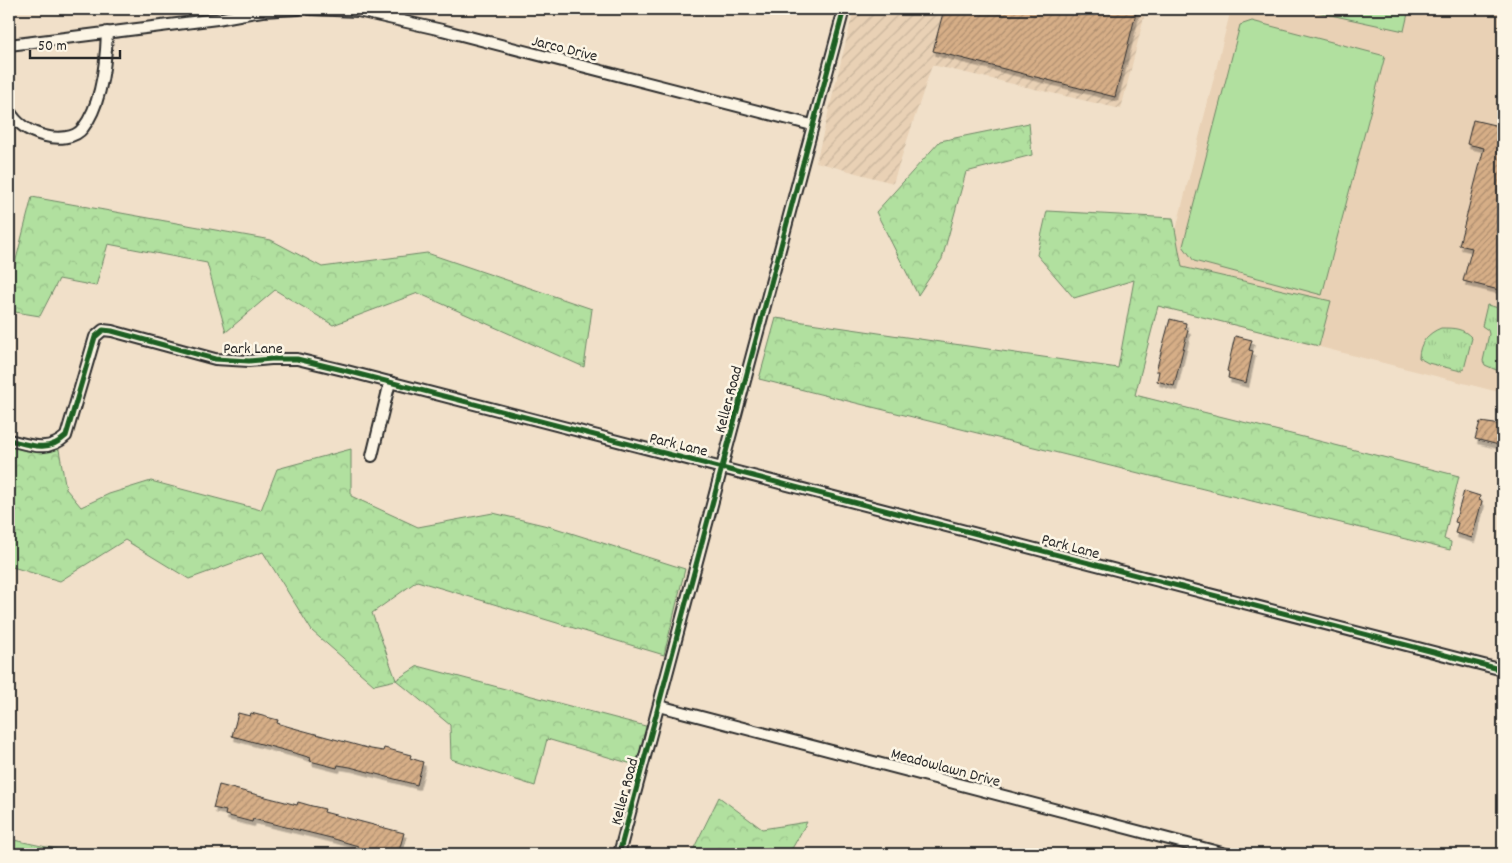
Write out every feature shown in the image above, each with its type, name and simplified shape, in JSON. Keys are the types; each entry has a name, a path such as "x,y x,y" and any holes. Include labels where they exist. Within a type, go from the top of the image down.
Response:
{"street":[{"path":"9,45 217,19 262,11 298,9"},
{"name":"Jarco Drive","path":"310,9 358,11 442,30 812,125"},
{"name":"Keller Road","path":"619,854 844,9"},
{"path":"9,110 14,121 33,133 52,138 68,138 83,128 94,104 106,65 107,32"},
{"name":"Park Lane","path":"9,440 47,447 58,444 66,436 95,337 103,330 215,359 249,361 271,359 296,360 390,382 1503,670"},
{"path":"372,456 390,382"},
{"name":"Meadowlawn Drive","path":"659,706 1226,854"}],"shaded area":[{"path":"854,9 1146,9 1121,109 932,65 893,183 816,162"},
{"path":"1231,9 1503,9 1503,393 1157,306"}],"green space":[{"path":"1303,9 1409,9 1404,31"},
{"path":"1252,21 1385,56 1322,295 1194,261 1183,246 1240,25"},
{"path":"1029,123 1032,155 966,172 942,259 918,295 876,212 940,141"},
{"path":"32,197 271,240 322,267 427,253 592,309 584,367 418,293 333,325 275,290 226,332 207,263 108,244 96,286 59,279 40,316 9,311 9,287"},
{"path":"1047,211 1173,218 1182,267 1331,301 1319,346 1158,306 1135,395 1459,476 1444,539 1451,542 1450,550 759,379 776,318 1118,368 1134,280 1074,298 1037,255"},
{"path":"1487,305 1503,309 1503,373 1485,365 1483,361 1489,334 1488,330 1482,326"},
{"path":"1441,328 1458,329 1472,338 1464,369 1461,371 1428,363 1419,358 1419,353 1425,339"},
{"path":"9,440 58,444 66,489 81,507 109,494 151,481 261,510 277,469 351,449 351,496 418,527 493,513 552,527 685,569 664,655 417,581 372,613 396,680 374,685 312,631 263,552 189,579 125,540 60,581 9,566"},
{"path":"418,666 653,728 642,767 547,739 535,786 451,759 450,725 396,680"},
{"path":"719,797 762,829 807,822 789,854 691,854"},
{"path":"9,839 79,854 9,854"}],"building":[{"path":"944,9 1137,9 1115,97 933,51"},
{"path":"1473,120 1503,127 1503,208 1499,223 1503,224 1503,227 1499,243 1503,244 1503,291 1463,281 1472,248 1459,245 1484,148 1467,144"},
{"path":"1170,319 1186,323 1185,329 1188,330 1174,386 1157,381 1159,371 1156,371"},
{"path":"1235,336 1252,340 1249,350 1253,351 1246,383 1228,378 1229,372 1227,371"},
{"path":"1480,422 1502,425 1503,446 1475,439"},
{"path":"1464,491 1480,496 1479,500 1482,501 1472,538 1455,533 1458,523 1455,522"},
{"path":"238,713 250,716 251,713 278,720 277,723 371,749 383,751 384,748 411,755 410,758 423,762 417,785 350,767 338,765 337,768 310,761 311,758 232,736"},
{"path":"219,785 297,805 298,802 325,809 324,812 404,833 398,854 377,854 357,849 358,846 331,838 253,819 252,822 225,815 226,811 213,808"}],"cycle path":[{"path":"619,854 844,9"},
{"path":"9,440 46,446 66,436 95,337 103,330 215,359 249,361 297,359 1503,670"}]}
